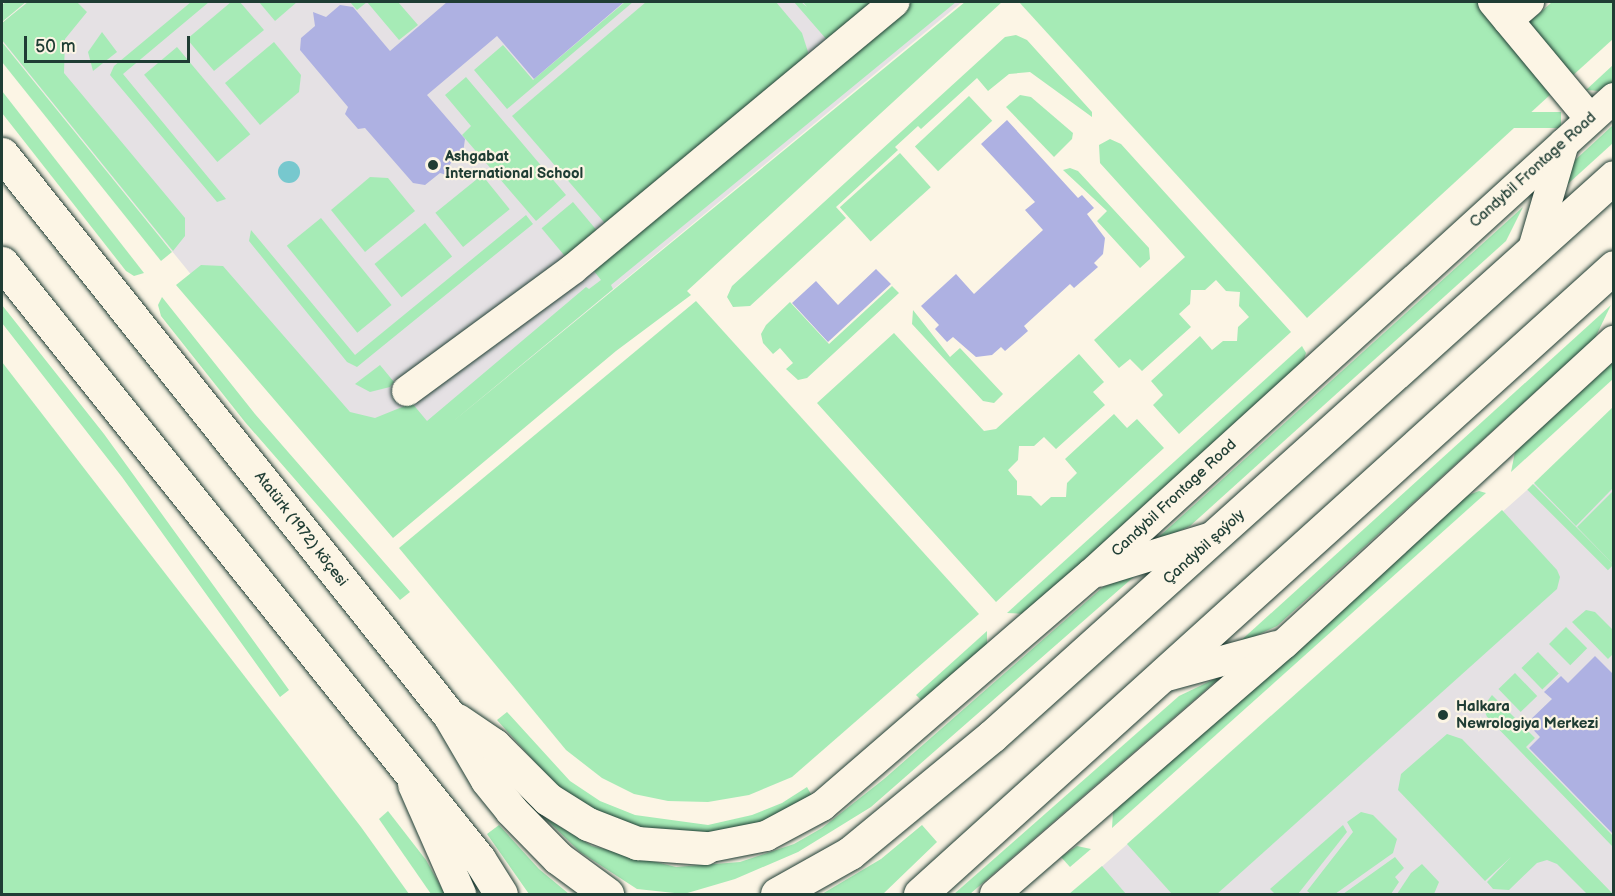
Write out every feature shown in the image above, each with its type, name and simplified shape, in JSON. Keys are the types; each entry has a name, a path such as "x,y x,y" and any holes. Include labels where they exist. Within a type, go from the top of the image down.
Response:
{"main road":[{"name":"Atatürk (1972) köçesi","path":"2,154 449,715 487,780 529,831 608,894"},
{"name":"Çandybil şaýoly","path":"777,894 828,867 873,836 992,736 1614,177"},
{"path":"2,263 479,859 501,894"},
{"path":"920,894 1163,677 1614,267"},
{"path":"449,715 494,745 548,799 588,824 637,843 705,848"}],"street":[{"path":"407,391 573,269 895,2"},
{"path":"1510,8 1590,119"},
{"name":"Candybil Frontage Road","path":"705,848 766,836 806,818 1091,574 1614,98"},
{"path":"1533,249 1564,143"},
{"path":"995,894 1284,644 1614,341"},
{"path":"1091,574 1218,535"},
{"path":"1163,677 1284,644"},
{"path":"405,766 461,894"}],"shaded area":[{"name":"Ashgabat International School","path":"27,2 962,2 367,492 2,41 2,23"},
{"name":"Halkara Newrologiya Merkezi","path":"1613,412 1613,894 1071,894 1535,483"}],"green space":[{"path":"6,2 26,2 2,22 2,5"},
{"path":"28,2 77,2 87,12 65,39 64,73 185,218 185,236 173,251 2,40 2,23"},
{"path":"191,2 209,2 123,74 226,199 217,202 110,75 114,66"},
{"path":"231,2 240,2 264,30 214,71 187,39"},
{"path":"259,2 297,2 275,21"},
{"path":"350,2 367,2 357,10"},
{"path":"367,2 398,2 418,25 399,40"},
{"path":"625,2 633,2 507,109 474,70 503,45 533,80"},
{"path":"646,2 776,2 802,33 808,52 806,61 609,228 512,116"},
{"path":"794,2 801,2 807,7 803,2 873,2 827,40"},
{"path":"912,2 956,2 611,285 613,289 451,423 965,2 1002,2 687,291 691,295 616,351 393,538 176,285 201,265 223,266 350,412 375,418 412,403 427,421 586,287 589,289 601,280 590,266"},
{"path":"1019,2 1481,2 1551,94 1307,318"},
{"path":"1552,2 1613,2 1613,39 1570,78 1527,24"},
{"path":"102,32 117,52 93,71 88,52"},
{"path":"1016,35 1027,40 1092,112 1092,117 1030,72 1009,74 988,91 977,78 921,129 918,126 895,147 898,150 836,207 846,218 750,306 733,307 727,297 732,286 1005,37"},
{"path":"2,42 172,252 161,261 2,62"},
{"path":"274,42 301,75 299,92 260,125 225,83"},
{"path":"177,47 250,134 217,162 144,75"},
{"path":"1613,65 1613,82 1600,91 1586,90"},
{"path":"466,77 566,195 536,221 462,135 471,126 445,95"},
{"path":"2,91 144,273 134,276 126,271 2,113"},
{"path":"1020,95 1031,97 1073,133 1072,139 1054,157 1006,107"},
{"path":"969,96 992,121 938,171 915,146"},
{"path":"1235,112 1561,112 1561,128 1235,128"},
{"path":"1613,125 1613,143 1559,192 1573,162"},
{"path":"1110,139 1121,144 1291,332 1179,434 1153,405 1163,395 1151,381 1200,336 1212,350 1223,341 1237,341 1238,327 1249,317 1239,306 1240,292 1226,291 1216,280 1205,290 1191,290 1190,304 1179,314 1191,327 1142,371 1130,359 1119,368 1094,340 1185,257 1100,163 1099,145"},
{"path":"900,153 931,187 871,241 840,207"},
{"path":"1070,168 1078,171 1149,248 1150,259 1140,268 1097,221 1107,211 1063,170"},
{"path":"482,175 510,209 463,247 435,213"},
{"path":"370,177 388,178 415,211 365,252 331,210"},
{"path":"573,202 601,235 569,261 542,228"},
{"path":"1523,207 1506,241 1190,526 1151,544"},
{"path":"526,215 533,224 357,367 347,362 249,241 251,230 355,355"},
{"path":"321,218 391,305 357,333 287,246"},
{"path":"425,223 452,256 402,297 374,264"},
{"path":"892,286 899,293 807,378 798,380 786,369 793,363 780,348 773,354 763,343 761,334 766,325 790,302 829,344"},
{"path":"162,297 255,414 410,592 400,600 245,422 161,316 158,305"},
{"path":"696,301 979,614 792,777 749,795 708,802 668,801 634,794 602,778 566,750 399,548"},
{"path":"2,305 104,434 289,690 280,697 122,477 2,323"},
{"path":"1611,305 1595,338 1277,626 1236,645"},
{"path":"913,310 950,357 960,348 1003,394 994,403 983,401 912,324"},
{"path":"894,333 984,431 996,429 1079,354 1104,382 1093,392 1105,405 1056,449 1044,437 1034,446 1019,446 1018,460 1008,470 1017,481 1017,495 1031,496 1041,506 1051,497 1066,497 1067,483 1077,473 1065,459 1114,414 1127,428 1137,419 1164,448 996,602 817,403"},
{"path":"1302,346 1306,353 1303,362 1025,614 1007,613"},
{"path":"2,362 361,827 409,894 2,894"},
{"path":"1613,362 1613,379 1511,472 1515,452"},
{"path":"380,365 394,382 390,387 370,392 355,384"},
{"path":"1613,407 1613,488 1576,526 1534,483"},
{"path":"1533,484 1614,565 1608,570 1527,490"},
{"path":"1479,491 1486,493 1112,828 1113,812 1466,496"},
{"path":"1613,491 1613,564 1577,527"},
{"path":"1502,510 1557,570 1560,577 1557,589 1217,894 1172,894 1127,844"},
{"path":"1137,574 871,807 798,852 735,879 684,894 637,889 580,852 544,817 592,846 676,867 740,862 794,844 822,828 884,779 1103,587"},
{"path":"1586,610 1595,612 1613,630 1613,654 1608,659 1572,622"},
{"path":"1566,627 1587,648 1570,665 1549,644"},
{"path":"987,631 987,646 925,704 916,695"},
{"path":"1538,652 1559,674 1542,690 1521,668"},
{"path":"1515,673 1537,696 1521,712 1498,689"},
{"path":"1223,675 970,894 954,894 1179,696"},
{"path":"1492,695 1535,738 1526,747 1613,836 1613,847 1487,717 1483,707"},
{"path":"507,712 570,781 600,801 635,815 708,825 752,815 782,803 807,787 812,796 774,818 724,833 650,831 612,820 562,792 497,720"},
{"path":"1447,734 1462,739 1613,894 1587,894 1557,864 1547,860 1537,863 1509,890 1493,889 1487,882 1511,857 1485,881 1398,790 1401,774"},
{"path":"388,811 426,860 445,894 431,894 379,819"},
{"path":"1361,812 1373,815 1397,839 1393,853 1335,894 1311,894 1307,891 1353,832 1347,822"},
{"path":"499,825 539,869 569,894 529,894 487,834"},
{"path":"922,825 937,842 883,894 822,894 881,859"},
{"path":"1343,825 1347,832 1298,894 1275,894 1270,889"},
{"path":"1077,846 1091,849 1070,867 1061,857"},
{"path":"1395,857 1404,868 1395,877 1399,882 1391,894 1343,894"},
{"path":"1422,864 1439,882 1434,894 1397,894 1411,873"},
{"path":"1102,866 1126,894 1069,894"}],"water":[{"path":"285,161 293,161 300,168 300,176 293,183 285,183 278,176 278,168"}],"building":[{"path":"447,2 624,2 534,79 497,36 427,95 465,139 463,153 450,164 453,177 440,173 425,185 413,183 365,128 358,129 345,114 348,107 300,50 301,38 315,26 313,12 326,17 340,5 353,7 390,51"},
{"path":"1007,120 1078,198 1082,195 1094,208 1087,214 1105,238 1103,254 1094,263 1098,267 1074,288 1070,284 1024,326 1028,331 1005,351 1001,347 992,355 976,357 953,337 947,342 935,329 939,325 921,306 956,274 974,294 1043,230 1025,210 1035,202 981,144"},
{"path":"876,269 891,284 828,342 792,303 816,281 838,305"},
{"path":"1595,656 1614,675 1614,835 1529,748 1540,737 1527,723 1552,699 1544,692 1561,676 1568,683"}],"place":[{"name":"Ashgabat International School","path":"433,165"},
{"name":"Halkara Newrologiya Merkezi","path":"1443,715"}]}
